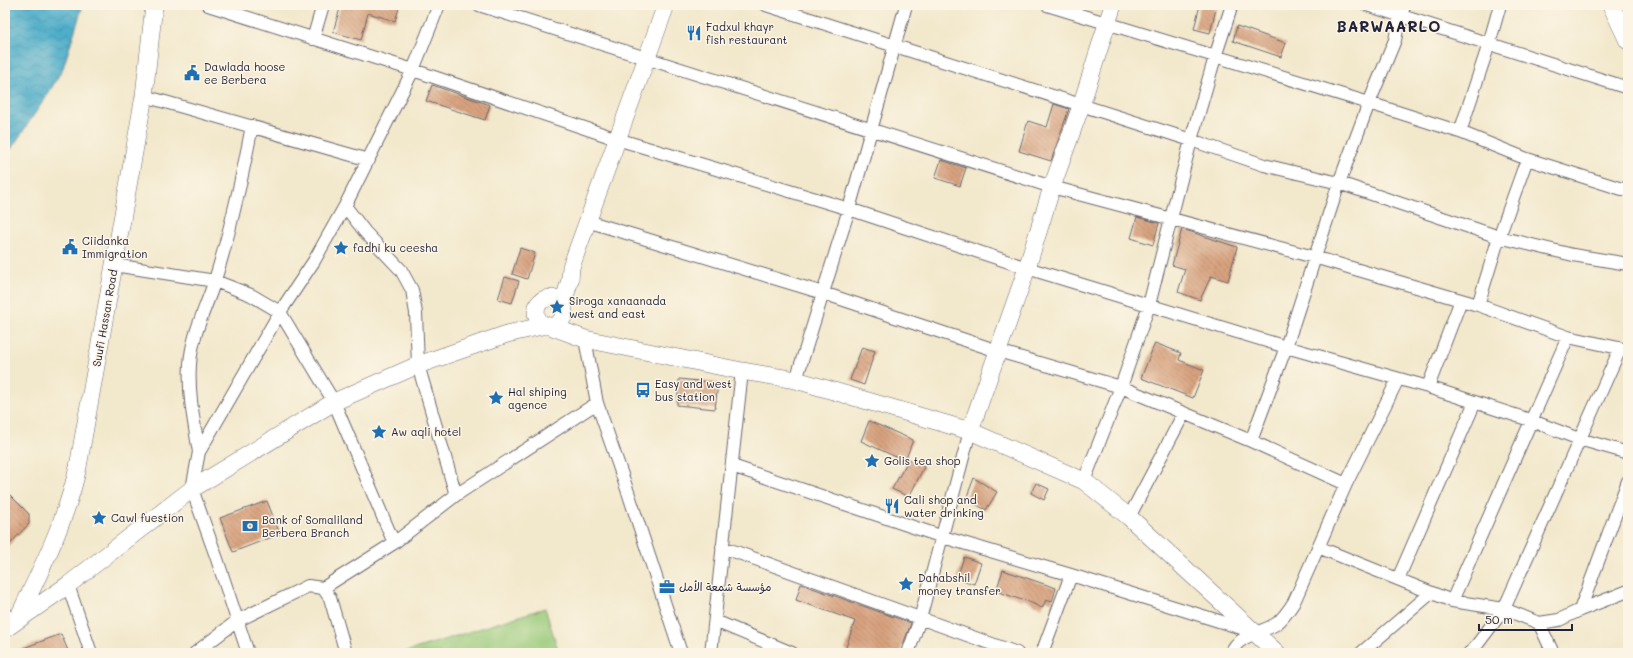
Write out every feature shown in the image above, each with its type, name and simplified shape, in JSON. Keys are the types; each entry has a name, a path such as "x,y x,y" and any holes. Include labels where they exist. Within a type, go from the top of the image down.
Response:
{"street":[{"name":"Suufi Hassan Road","path":"9,620 56,535 71,495 144,96 154,5"},
{"path":"313,39 323,5"},
{"path":"248,653 217,559 192,490 199,452 280,312 314,261 345,206 413,70 439,5"},
{"path":"479,5 647,57 1052,187 1314,258 1478,305 1568,336 1624,350 1579,439 1504,609 1473,650 1469,653"},
{"path":"9,620 68,585 192,490 334,402 418,365 507,334 555,325 562,319 563,308 570,280 571,267 666,5"},
{"path":"766,5 1192,140 1264,165 1339,182 1499,237 1573,255 1628,264"},
{"path":"796,380 849,209 906,5"},
{"path":"1047,5 1369,103 1460,132 1527,159 1622,189 1628,188"},
{"path":"908,653 920,619 970,431 1027,268 1052,187 1081,106 1113,5"},
{"path":"1084,481 1121,387 1149,305 1192,140 1215,57 1232,5"},
{"path":"1367,5 1403,10 1490,44 1628,88"},
{"path":"1460,132 1490,44 1500,5"},
{"path":"1611,5 1628,41"},
{"path":"215,6 313,39 413,70 617,139 849,209 1027,268 1286,347 1428,387 1530,420 1579,439 1628,453"},
{"path":"1251,441 1286,347 1339,182 1395,40 1403,10"},
{"path":"144,96 369,160"},
{"path":"199,452 191,403 190,364 194,338 215,281 239,190 252,126"},
{"path":"1478,305 1499,237 1527,159"},
{"path":"345,206 379,247 401,270 412,290 416,314 418,365 456,495"},
{"path":"587,221 823,294 998,351 1121,387 1251,441 1346,484"},
{"path":"114,265 215,281 251,295 280,312 334,402 394,543"},
{"path":"507,334 541,303 571,267"},
{"path":"541,303 557,300 585,339 597,403 629,494 681,653"},
{"path":"1428,387 1461,300"},
{"path":"541,303 536,316 542,323 585,339 742,371 796,380 970,431 1084,481 1129,517 1277,653"},
{"path":"1452,601 1568,336"},
{"path":"711,653 742,371"},
{"path":"1231,653 1238,642 1276,624 1294,602 1346,484 1398,379"},
{"path":"1398,579 1475,402"},
{"path":"195,653 237,621 308,586 323,588 394,543 456,495 597,403"},
{"path":"1129,517 1184,413"},
{"path":"732,466 942,537 1071,575 1256,633"},
{"path":"1580,610 1628,480"},
{"path":"722,547 1017,653"},
{"path":"1318,547 1452,601 1504,609 1539,623 1559,620 1628,591"},
{"path":"1042,653 1071,575"},
{"path":"68,585 91,653"},
{"path":"323,588 330,598 346,653"},
{"path":"1361,653 1431,593"},
{"path":"715,621 792,653"},
{"path":"1539,623 1553,653"}],"green space":[{"path":"545,608 559,653 402,653"}],"water":[{"path":"5,5 83,5 63,68 48,94 5,158"}],"building":[{"path":"341,5 400,5 395,21 368,13 361,40 333,32"},
{"path":"1200,5 1217,5 1210,33 1194,29"},
{"path":"1237,26 1286,43 1281,57 1233,41"},
{"path":"432,85 490,105 485,120 426,101"},
{"path":"1054,104 1069,109 1051,161 1019,151 1028,121 1047,127"},
{"path":"941,160 966,168 960,186 935,178"},
{"path":"1137,217 1159,223 1153,245 1131,238"},
{"path":"1182,229 1237,247 1228,281 1211,276 1200,300 1178,292 1185,269 1172,265"},
{"path":"520,248 535,253 527,279 512,274"},
{"path":"505,277 519,281 512,303 498,299"},
{"path":"1155,343 1181,353 1179,360 1204,370 1193,398 1141,378"},
{"path":"862,347 875,351 864,385 850,380"},
{"path":"679,379 718,383 715,409 677,405"},
{"path":"869,421 913,440 905,461 861,441"},
{"path":"909,459 924,467 909,497 892,489"},
{"path":"974,478 997,492 986,510 966,499"},
{"path":"1036,483 1049,489 1044,500 1031,493"},
{"path":"5,490 29,514 29,524 5,549"},
{"name":"Bank of Somaliland Berbera Branch","path":"267,501 280,534 233,552 220,518"},
{"path":"964,557 981,563 974,584 957,578"},
{"path":"1003,570 1056,588 1052,602 1046,600 1042,608 1023,599 1022,600 996,591"},
{"path":"801,584 911,623 900,653 854,653 845,650 855,621 796,600"},
{"path":"61,634 69,653 13,653 13,652"}],"place":[{"name":"Fadxul khayr fish restaurant","path":"694,33"},
{"name":"Dawlada hoose ee Berbera","path":"192,73"},
{"name":"Ciidanka Immigration","path":"70,247"},
{"name":"fadhi ku ceesha","path":"341,248"},
{"name":"Siroga xanaanada west and east","path":"557,307"},
{"name":"Easy and west bus station","path":"643,390"},
{"name":"Hal shiping agence","path":"496,398"},
{"name":"Aw aqli hotel","path":"379,432"},
{"name":"Golis tea shop","path":"872,461"},
{"name":"Cali shop and water drinking","path":"892,506"},
{"name":"Cawl fuestion","path":"99,518"},
{"name":"Bank of Somaliland Berbera Branch","path":"250,526"},
{"name":"Dahabshil money transfer","path":"906,584"},
{"name":"مؤسسة شمعة الأمل","path":"667,587"}],"district":[{"name":"BARWAARLO","path":"1389,27"}]}
